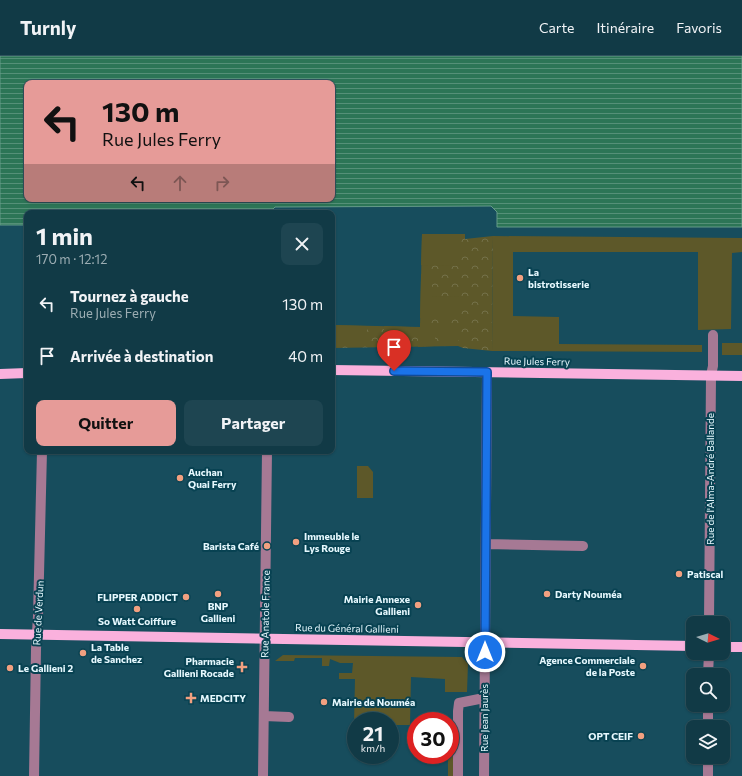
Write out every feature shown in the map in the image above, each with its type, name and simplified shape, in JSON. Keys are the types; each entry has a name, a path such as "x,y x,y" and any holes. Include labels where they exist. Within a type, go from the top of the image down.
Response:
{"main road":[{"name":"Rue Jules Ferry","path":"335,370 742,376"},
{"path":"0,374 24,374"},
{"name":"Rue du Général Gallieni","path":"0,634 686,646"},
{"path":"730,647 742,647"}],"street":[{"name":"Rue de l'Alma-André Ballande","path":"709,616 711,375 713,366 713,335"},
{"name":"Rue Jean Jaurès","path":"484,776 487,372"},
{"name":"Rue de Verdun","path":"34,776 42,454"},
{"name":"Rue Anatole France","path":"263,776 267,454"},
{"path":"486,544 583,546"},
{"path":"458,776 459,703 484,698"},
{"path":"264,716 289,717"},
{"path":"708,764 708,776"}],"green space":[{"path":"422,234 465,234 465,239 493,236 492,351 463,348 458,346 335,348 335,325 420,327"},
{"path":"422,234 460,234 460,266 421,265"},
{"path":"493,236 742,238 742,252 732,253 731,329 698,330 698,252 513,252 513,316 559,317 559,344 702,345 702,352 492,351"},
{"path":"421,274 432,274 432,296 459,297 459,318 420,318"},
{"path":"420,323 435,323 435,346 418,347 418,327 420,327"},
{"path":"440,323 458,323 458,346 440,346"},
{"path":"335,325 367,326 367,343 335,343"},
{"path":"384,326 411,327 411,341 395,341 395,344 383,343"},
{"path":"722,343 742,343 742,355 722,355"},
{"path":"357,466 368,466 373,472 373,498 357,498"},
{"path":"283,655 462,657 468,664 467,692 445,692 445,679 411,677 410,712 407,712 407,725 399,725 399,712 354,712 355,679 339,679 339,673 352,673 353,663 340,663 330,659 329,666 322,666 322,658 295,658 294,661 275,661"},
{"path":"448,764 455,764 455,776 448,776"}],"shaded area":[{"path":"0,56 742,56 742,227 497,227 497,212 491,206 275,207 272,210 24,210 24,225 0,225"}],"place":[{"name":"La bistrotisserie","path":"520,278"},
{"name":"Auchan Quai Ferry","path":"180,478"},
{"name":"Immeuble le Lys Rouge","path":"296,542"},
{"name":"Barista Café","path":"267,546"},
{"name":"Patiscal","path":"679,574"},
{"name":"BNP Gallieni","path":"218,594"},
{"name":"Darty Nouméa","path":"547,594"},
{"name":"FLIPPER ADDICT","path":"186,597"},
{"name":"Mairie Annexe Gallieni","path":"418,605"},
{"name":"So Watt Coiffure","path":"137,609"},
{"name":"La Table de Sanchez","path":"83,653"},
{"name":"Agence Commerciale de la Poste","path":"643,666"},
{"name":"Pharmacie Gallieni Rocade","path":"242,667"},
{"name":"Le Gallieni 2","path":"10,668"},
{"name":"MEDCITY","path":"191,698"},
{"name":"Mairie de Nouméa","path":"324,702"},
{"name":"OPT CEIF","path":"641,736"}],"route":[{"path":"394,371 487,372 485,652"}]}
